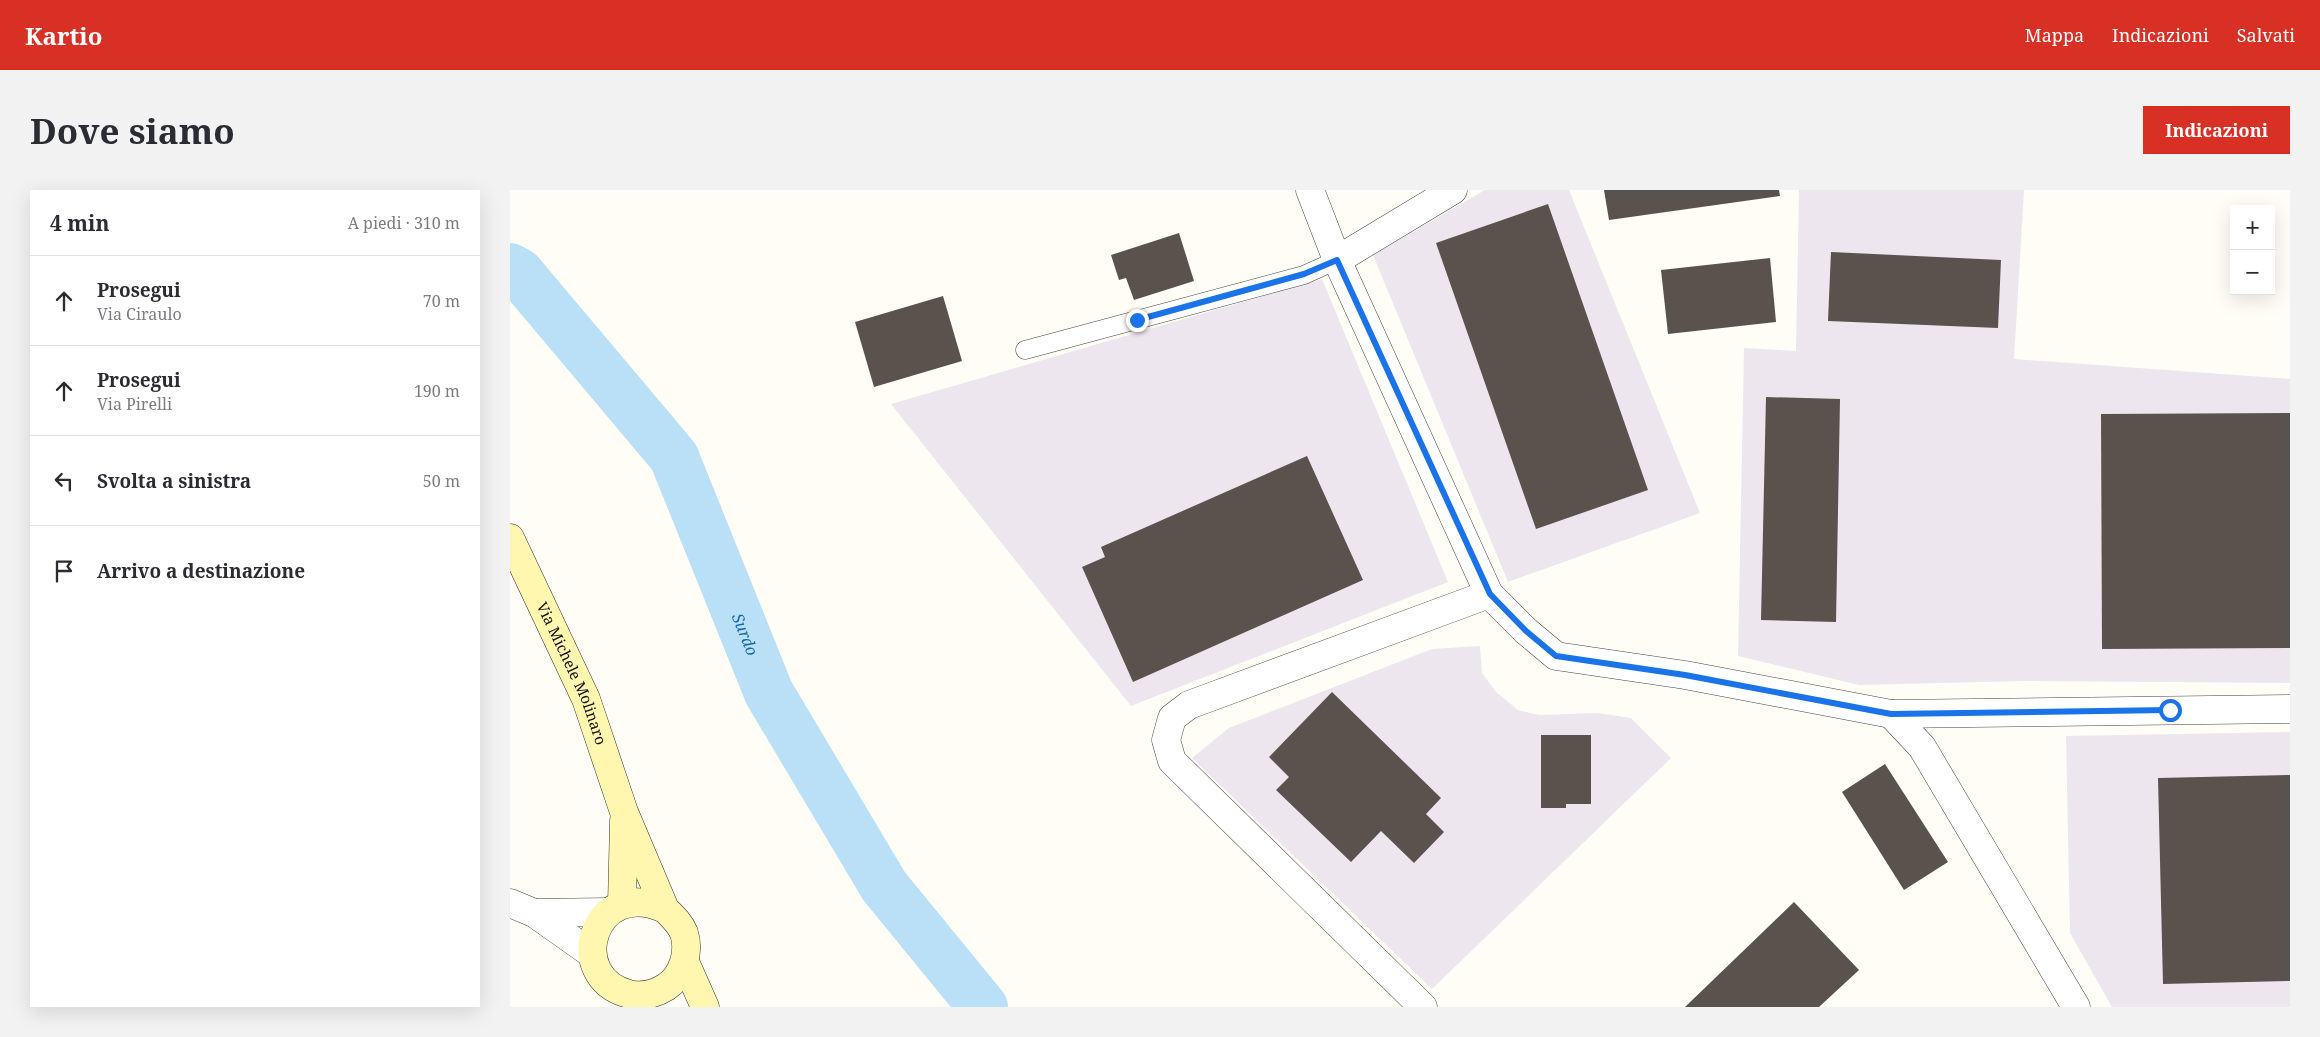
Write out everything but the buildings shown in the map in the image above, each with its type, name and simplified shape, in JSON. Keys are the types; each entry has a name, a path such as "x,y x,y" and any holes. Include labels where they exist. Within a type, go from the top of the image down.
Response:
{"main road":[{"name":"Via Michele Molinaro","path":"510,538 586,699 624,812 665,909 684,932 686,947 684,962 705,1007"},
{"name":"Via Michele Molinaro","path":"615,908 624,812"},
{"path":"665,909 651,903 636,901 615,908 599,923 593,938 592,954 597,970 607,983 620,992 661,1001 667,987 678,976 684,962"}],"street":[{"path":"1310,190 1337,260 1490,594 1526,631 1556,656 1685,675 1891,714 2290,708"},
{"path":"1337,260 1453,190"},
{"path":"1423,1007 1172,761 1166,740 1172,718 1189,705 1490,594"},
{"path":"1891,714 1922,747 2076,1007"},
{"path":"522,908 615,908"},
{"path":"522,908 592,954"}],"lane":[{"path":"1025,350 1304,274 1337,260"}],"shaded area":[{"path":"1485,190 1569,190 1700,513 1508,582 1373,255"},
{"path":"1799,190 2024,190 2014,359 2290,379 2290,683 2022,681 1859,685 1738,656 1744,348 1796,351"},
{"path":"1322,279 1448,582 1131,706 891,404"},
{"path":"1480,646 1482,673 1496,692 1518,710 1539,715 1597,713 1631,718 1671,758 1432,989 1192,758 1229,728 1432,649"},
{"path":"2290,732 2290,1007 2112,1007 2070,933 2066,736"}],"waterway":[{"name":"Surdo","path":"510,268 519,273 674,457 769,693 884,886 983,1007"}],"route":[{"path":"1137,320 1304,274 1337,260 1490,594 1526,631 1556,656 1685,675 1891,714 2170,710"}]}
